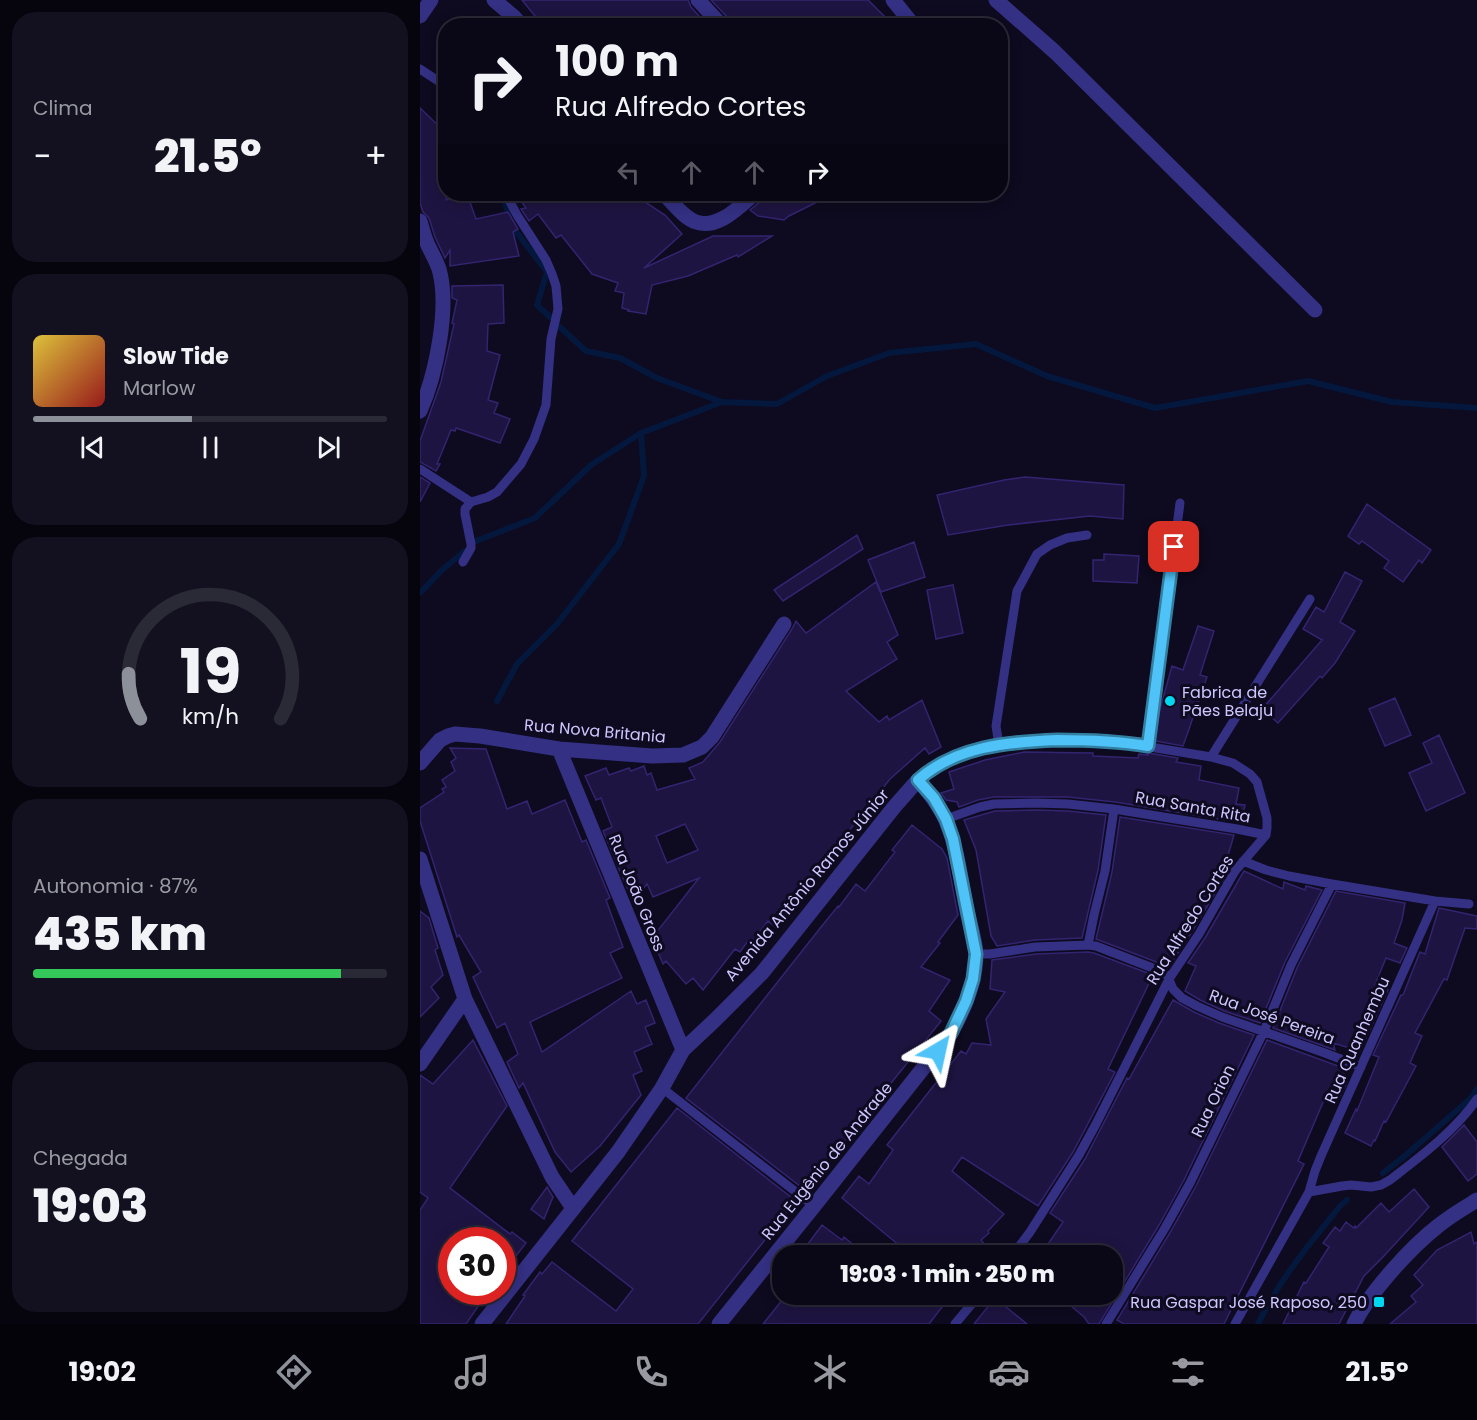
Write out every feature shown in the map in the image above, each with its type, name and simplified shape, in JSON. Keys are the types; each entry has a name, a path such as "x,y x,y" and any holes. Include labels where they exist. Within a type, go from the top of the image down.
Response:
{"street":[{"path":"420,16 431,0"},
{"path":"494,0 515,18"},
{"path":"699,0 715,18"},
{"path":"893,0 908,18"},
{"path":"996,0 1055,52 1315,310"},
{"path":"671,201 696,222 712,223 733,213 746,201"},
{"path":"420,221 424,244 439,269 443,296 438,353 427,396 420,411"},
{"name":"Rua Nova Britania","path":"420,763 440,740 455,735 480,736 559,749 662,756 683,755 702,747 712,737 784,624"},
{"name":"Rua João Gross","path":"559,749 682,1050"},
{"name":"Rua Eugênio de Andrade","path":"719,1324 951,1033 966,1001 973,979 976,954 953,839 946,819 934,798 918,780"},
{"name":"Avenida Antônio Ramos Júnior","path":"482,1324 618,1152 662,1088 682,1050 762,973 918,780"},
{"path":"420,859 465,999 552,1177 573,1208"},
{"path":"420,1064 465,999"},
{"path":"1354,1324 1383,1281 1415,1247 1438,1226 1477,1200"}],"lane":[{"path":"420,69 438,81"},
{"path":"463,562 471,548 465,509 471,502 496,492 521,464 534,439 546,405 550,347 558,298 546,260 510,201"},
{"path":"420,469 471,502"},
{"path":"1148,746 1180,503"},
{"path":"999,744 996,726 1017,591 1038,554 1050,545 1067,538 1087,535"},
{"path":"1211,757 1310,599"},
{"path":"918,780 929,770 952,757 999,744 1084,739 1148,746 1233,763 1250,774 1257,782 1267,818 1266,836"},
{"name":"Rua Santa Rita","path":"946,819 994,804 1047,803 1114,809 1237,829 1266,836"},
{"name":"Rua Santa Rita","path":"1088,945 1105,871 1114,809"},
{"name":"Rua Alfredo Cortes","path":"1020,1245 1079,1155 1169,979 1199,934 1235,871 1266,836"},
{"path":"1243,861 1276,873 1332,884 1468,904"},
{"name":"Rua Orion","path":"1106,1324 1165,1228 1190,1182 1263,1032 1291,965 1332,884"},
{"name":"Rua Quanhembu","path":"1236,1324 1309,1192 1315,1171 1436,901"},
{"name":"Rua José Pereira","path":"976,954 1024,948 1096,946 1163,972 1182,998 1222,1017 1361,1068"},
{"path":"662,1088 814,1206"},
{"path":"1309,1192 1351,1185 1371,1187 1381,1185 1443,1137 1463,1118 1477,1099"},
{"path":"955,1324 971,1305"}],"building":[{"path":"522,0 688,0 701,18 537,18"},
{"path":"711,0 868,0 886,18 728,18"},
{"path":"420,108 438,125 438,201 470,201 476,219 508,212 518,229 513,232 519,256 450,266 450,250 445,258 429,218 423,212 420,203"},
{"path":"521,201 644,201 665,215 682,234 644,268 713,236 772,236 738,257 737,255 688,276 652,285 646,314 622,308 624,293 615,291 618,283 592,274 561,235 556,238 538,214 529,221 521,209 526,208"},
{"path":"761,201 819,201 784,220 758,216 750,210"},
{"path":"503,285 504,323 488,324 487,351 500,355 488,400 498,403 494,413 510,419 500,443 456,428 455,431 451,430 436,471 420,462 420,441 441,382 454,324 452,323 457,300 452,298 452,286"},
{"path":"420,477 430,483 420,502"},
{"path":"1025,477 1124,485 1123,519 1090,516 1008,525 948,535 937,495"},
{"path":"1367,504 1431,550 1422,563 1419,560 1403,582 1384,568 1389,561 1362,541 1359,544 1348,536"},
{"path":"857,535 863,549 783,601 774,590"},
{"path":"914,542 925,577 881,592 868,560"},
{"path":"1104,554 1139,556 1137,583 1093,581 1093,560 1104,560"},
{"path":"1345,572 1362,581 1340,622 1355,631 1335,663 1322,678 1320,676 1278,723 1262,709 1322,640 1303,629 1316,607 1324,612"},
{"path":"876,582 898,635 887,642 897,659 846,691 879,722 887,716 889,720 922,700 941,747 929,754 925,748 890,779 774,926 768,921 751,943 748,941 740,952 735,949 703,990 693,978 686,984 666,961 663,964 652,938 699,878 653,897 647,884 643,889 640,884 628,890 603,831 612,827 601,798 596,800 585,776 606,768 609,775 644,766 647,775 651,773 657,790 695,779 689,768 703,762 720,742 796,621 806,633","holes":["685,824 698,850 667,863 656,836"]},
{"path":"953,585 963,633 936,639 927,590"},
{"path":"1198,626 1214,631 1200,675 1207,677 1183,746 1155,741 1160,709 1172,666 1183,670"},
{"path":"1395,698 1411,735 1385,746 1369,709"},
{"path":"1439,735 1465,793 1426,811 1409,773 1432,763 1423,743"},
{"path":"450,748 486,749 507,809 527,801 532,814 565,800 582,842 586,840 610,898 606,900 623,947 610,953 622,978 530,1022 542,1052 631,991 637,1004 646,1000 655,1023 645,1027 652,1044 634,1052 642,1071 633,1075 641,1095 600,1146 571,1172 555,1152 523,1083 519,1088 507,1062 518,1054 505,1023 497,1028 473,977 481,972 459,935 457,937 420,821 420,808 444,792 442,789 446,787 442,780 455,771 451,762 456,758"},
{"path":"1024,752 1093,753 1093,756 1138,758 1139,754 1148,755 1148,753 1178,758 1176,762 1201,766 1199,780 1239,788 1236,804 1245,805 1242,820 1238,819 1238,822 1115,802 1068,797 994,797 959,807 957,802 946,800 941,793 954,789 949,772 985,760"},
{"path":"1036,810 1106,815 1098,870 1082,938 1035,940 997,946 991,936 976,850 964,820 995,811"},
{"path":"1120,817 1234,835 1226,862 1232,865 1174,959 1163,955 1159,963 1096,939 1112,872"},
{"path":"912,825 942,849 947,858 958,915 921,967 950,980 929,1011 941,1021 805,1190 686,1098 856,884 865,891 895,852 892,850"},
{"path":"1244,871 1283,889 1284,882 1305,890 1306,886 1322,890 1285,962 1260,1023 1224,1011 1185,991 1196,966 1188,963"},
{"path":"1336,891 1405,903 1394,943 1407,948 1400,963 1386,958 1375,985 1388,990 1360,1051 1333,1043 1335,1050 1273,1028 1297,968"},
{"path":"1439,908 1477,916 1477,929 1465,928 1447,980 1444,979 1415,1033 1422,1036 1410,1063 1416,1066 1371,1146 1345,1133 1356,1109 1357,1111 1379,1057 1373,1055 1403,995 1420,952 1425,954"},
{"path":"420,911 429,918 438,948 435,950 443,975 431,987 439,998 420,1017"},
{"path":"1094,953 1153,975 1108,1069 1115,1072 1073,1152 1038,1206 962,1157 952,1171 1004,1214 981,1240 985,1245 899,1245 842,1198 859,1176 869,1184 893,1150 887,1145 961,1051 966,1054 972,1043 991,1045 986,1019 1005,992 990,989 992,960 1036,954"},
{"path":"1173,1000 1219,1023 1254,1035 1184,1180 1123,1284 1123,1245 1047,1245 1063,1222 1050,1213 1085,1159 1127,1078 1129,1079"},
{"path":"473,1040 507,1106 450,1188 501,1227 438,1227 438,1305 479,1305 466,1324 420,1324 420,1210 428,1198 420,1192 420,1075 433,1084"},
{"path":"1267,1040 1341,1067 1347,1082 1339,1099 1327,1093 1298,1161 1304,1164 1224,1324 1124,1324 1117,1320 1196,1186"},
{"path":"677,1108 796,1201 698,1324 506,1324 540,1272 542,1274 552,1262 616,1311 633,1289 572,1241"},
{"path":"1464,1125 1477,1142 1477,1174 1468,1181 1442,1147"},
{"path":"547,1187 553,1197 544,1219 531,1209"},
{"path":"1414,1189 1429,1207 1364,1276 1339,1324 1283,1324 1304,1282 1306,1283 1329,1247 1323,1243 1335,1227 1340,1231 1346,1222 1356,1228 1381,1203 1389,1212"},
{"path":"822,1225 842,1240 844,1237 854,1245 807,1245"},
{"path":"1471,1232 1474,1244 1477,1242 1477,1324 1390,1324 1416,1302 1411,1296 1423,1285 1414,1275 1437,1250"},
{"path":"516,1235 526,1243 516,1256"},
{"path":"778,1305 944,1305 929,1324 763,1324"},
{"path":"989,1305 1004,1305 1027,1324 974,1324"},
{"path":"1070,1305 1111,1305 1099,1324 1089,1324"}],"waterway":[{"path":"505,201 511,225 547,272 537,305 550,317"},
{"path":"560,327 586,351 620,358 657,378 722,402"},
{"path":"497,701 517,664 557,624 619,544 644,476 641,433 722,402 777,404 827,376 889,353 976,344 1047,376 1155,408 1308,381 1392,402 1477,408"},
{"path":"476,541 535,518 591,465 641,433"},
{"path":"420,593 442,570 465,551"},
{"path":"1383,1173 1471,1098 1477,1089"},
{"path":"1258,1324 1275,1292 1296,1262 1347,1200"}],"place":[{"name":"Fabrica de Pães Belaju","path":"1170,701"},
{"name":"Rua Gaspar José Raposo, 250","path":"1379,1302"}],"route":[{"path":"938,1051 959,1020 973,979 976,954 953,839 946,819 934,798 918,780 936,765 952,757 999,744 1084,739 1148,746 1174,547"}]}
